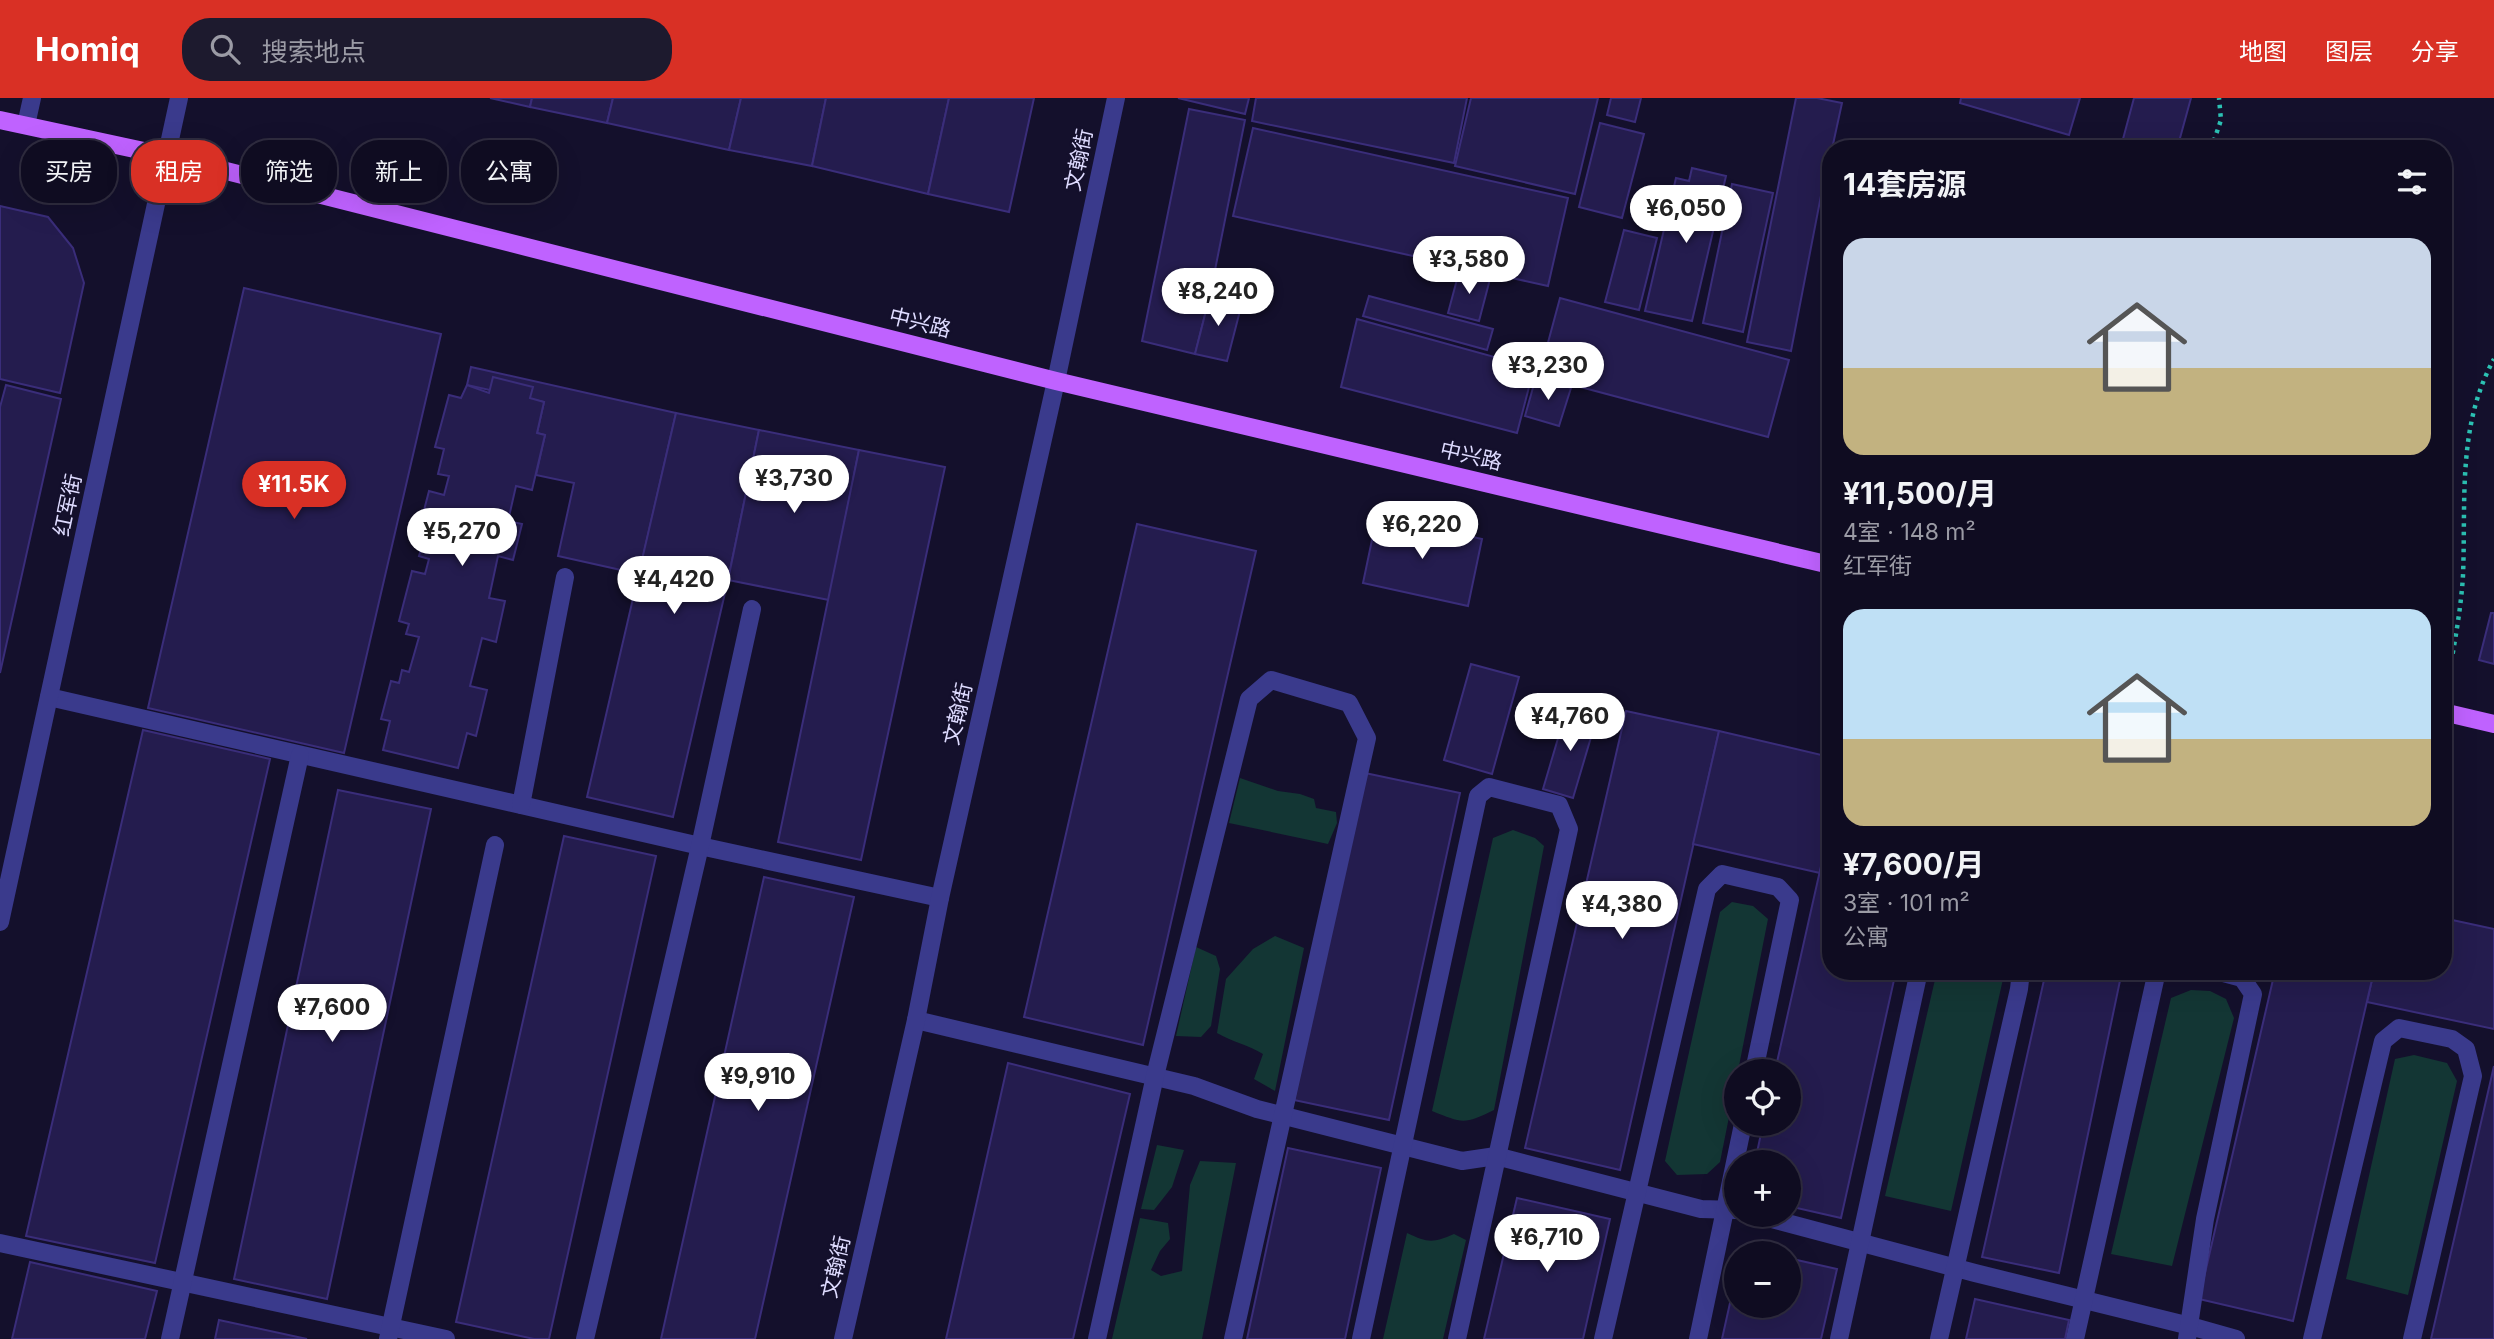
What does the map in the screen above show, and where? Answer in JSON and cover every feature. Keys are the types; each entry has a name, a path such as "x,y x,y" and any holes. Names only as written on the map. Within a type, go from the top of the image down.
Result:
{"main road":[{"name":"中兴路","path":"0,120 131,148"},
{"name":"中兴路","path":"227,171 1056,380 1822,563"},
{"path":"2452,714 2494,724"}],"street":[{"path":"26,125 32,98"},
{"name":"红军街","path":"170,140 179,98"},
{"name":"文翰街","path":"843,1339 916,1020 940,898 1116,98"},
{"name":"红军街","path":"0,922 157,203"},
{"path":"522,805 565,577"},
{"path":"585,1339 700,846 752,609"},
{"path":"1097,1339 1155,1076 1249,699 1271,680 1349,703 1367,738 1233,1339"},
{"path":"49,697 940,898"},
{"path":"170,1339 300,755"},
{"path":"1361,1339 1478,796 1489,787 1559,805 1569,830 1457,1339"},
{"path":"389,1333 495,845"},
{"path":"1604,1339 1707,889 1722,874 1778,887 1790,900 1757,1059"},
{"path":"1839,1339 1917,980"},
{"path":"1939,1339 2020,980"},
{"path":"2075,1339 2155,980"},
{"path":"2188,1332 2205,1219 2253,994 2243,980"},
{"path":"916,1020 1194,1086 1257,1109 1462,1161 1496,1156 1701,1209 1724,1209"},
{"path":"2312,1339 2383,1041 2399,1028 2452,1039 2466,1049 2473,1076 2412,1339"},
{"path":"1698,1339 1726,1227"},
{"path":"1801,1227 2082,1299 2188,1332 2236,1339"},
{"path":"0,1243 183,1283 389,1333 446,1339"}],"path":[{"path":"2214,140 2221,120 2219,98"},
{"path":"2452,652 2463,578 2465,447 2483,378 2494,359"}],"green space":[{"path":"1240,778 1278,791 1300,794 1314,799 1316,808 1336,812 1337,823 1328,844 1229,823"},
{"path":"1513,830 1535,838 1544,846 1494,1110 1469,1120 1457,1120 1432,1111 1493,838"},
{"path":"1732,902 1753,906 1768,919 1740,1059 1724,1059 1725,1136 1720,1162 1707,1174 1677,1175 1665,1161 1720,912"},
{"path":"1275,936 1304,948 1275,1091 1254,1079 1263,1054 1217,1033 1226,979 1253,949"},
{"path":"1196,947 1216,956 1220,969 1211,1026 1201,1037 1176,1036"},
{"path":"1935,980 2003,980 1951,1211 1885,1196"},
{"path":"2191,990 2210,991 2226,999 2234,1018 2172,1266 2111,1254 2171,998"},
{"path":"2414,1055 2447,1063 2457,1081 2408,1295 2346,1279 2395,1059"},
{"path":"1157,1145 1184,1150 1172,1187 1154,1210 1141,1209"},
{"path":"1200,1161 1236,1163 1202,1339 1112,1339 1140,1218 1168,1223 1170,1239 1160,1251 1151,1270 1161,1276 1182,1271 1190,1185"},
{"path":"1407,1233 1426,1240 1441,1239 1454,1234 1466,1240 1443,1339 1383,1339"}],"building":[{"path":"490,98 532,98 530,107"},
{"path":"532,98 613,98 607,123 530,107"},
{"path":"613,98 741,98 729,150 607,123"},
{"path":"741,98 826,98 812,166 729,150"},
{"path":"826,98 949,98 928,194 812,166"},
{"path":"949,98 1034,98 1009,212 928,194"},
{"path":"1178,98 1249,98 1245,114"},
{"path":"1256,98 1467,98 1454,163 1252,121"},
{"path":"1471,98 1598,98 1575,194 1455,166"},
{"path":"1611,98 1641,98 1635,122 1607,115"},
{"path":"1796,98 1817,98 1842,103 1834,140 1822,140 1822,190 1791,351 1747,342"},
{"path":"1961,98 2080,98 2069,135 1960,103"},
{"path":"2134,98 2191,98 2179,140 2123,139"},
{"path":"1189,109 1245,120 1210,295 1195,354 1142,341"},
{"path":"1600,123 1644,134 1622,218 1579,207"},
{"path":"1253,128 1568,198 1548,286 1233,216"},
{"path":"1692,168 1726,176 1692,321 1645,311 1676,178 1689,181"},
{"path":"1732,184 1773,193 1743,332 1703,323"},
{"path":"0,206 48,217 73,248 84,283 60,393 0,379"},
{"path":"1624,230 1657,238 1639,310 1605,302"},
{"path":"1459,272 1490,279 1479,321 1448,313"},
{"path":"244,288 441,334 344,753 148,708"},
{"path":"1210,295 1242,303 1227,361 1195,354"},
{"path":"1369,296 1493,329 1487,350 1363,316"},
{"path":"1560,298 1789,360 1768,437 1539,376"},
{"path":"1357,319 1534,368 1517,433 1341,387"},
{"path":"471,367 676,413 639,574 558,556 574,483 536,475 545,435 537,433 544,402 467,385"},
{"path":"493,377 533,387 530,398 544,402 537,433 545,435 532,490 516,486 508,521 522,524 513,560 498,556 489,598 505,601 496,642 482,638 470,686 487,690 476,736 467,733 458,768 383,750 390,721 381,719 391,681 399,683 402,670 409,672 419,637 406,634 409,624 399,621 412,571 425,574 429,559 419,556 422,546 415,545 429,491 444,495 449,476 438,474 444,449 435,447 449,395 461,398 467,385 489,393"},
{"path":"1536,377 1571,388 1559,426 1525,416"},
{"path":"6,385 61,399 0,673 0,407"},
{"path":"676,413 759,430 728,580 673,817 587,797"},
{"path":"759,430 859,450 829,600 728,580"},
{"path":"859,450 945,467 861,860 778,842"},
{"path":"1377,516 1482,539 1468,606 1363,583"},
{"path":"1137,524 1256,551 1143,1045 1024,1017"},
{"path":"2491,613 2494,613 2494,664 2479,660"},
{"path":"1471,664 1519,677 1492,774 1444,760"},
{"path":"1567,708 1597,717 1573,798 1543,789"},
{"path":"1626,711 1719,731 1620,1170 1525,1148"},
{"path":"143,730 270,759 155,1263 26,1236"},
{"path":"1719,731 1822,755 1820,873 1693,844"},
{"path":"1365,773 1460,793 1389,1120 1294,1100"},
{"path":"338,790 431,809 327,1299 234,1279"},
{"path":"564,836 656,856 549,1339 534,1339 456,1322"},
{"path":"1822,862 1822,980 1894,980 1841,1218 1801,1209 1801,1150 1758,1150 1760,1136 1801,1136 1801,1059 1778,1059"},
{"path":"764,877 854,897 755,1339 661,1339"},
{"path":"2452,920 2494,929 2494,1029 2367,1002 2372,980 2452,980"},
{"path":"2044,980 2120,980 2059,1273 1982,1257"},
{"path":"2273,980 2372,980 2293,1321 2199,1299"},
{"path":"1008,1063 1130,1094 1073,1339 946,1339"},
{"path":"2494,1066 2494,1339 2431,1339"},
{"path":"1288,1148 1381,1168 1345,1339 1247,1339"},
{"path":"1517,1198 1610,1219 1583,1339 1484,1339"},
{"path":"1801,1261 1837,1269 1821,1339 1722,1339 1727,1318 1801,1318"},
{"path":"30,1262 157,1291 145,1339 12,1339"},
{"path":"1975,1299 2069,1320 2065,1339 1966,1339"},
{"path":"219,1320 307,1339 215,1339"}]}
